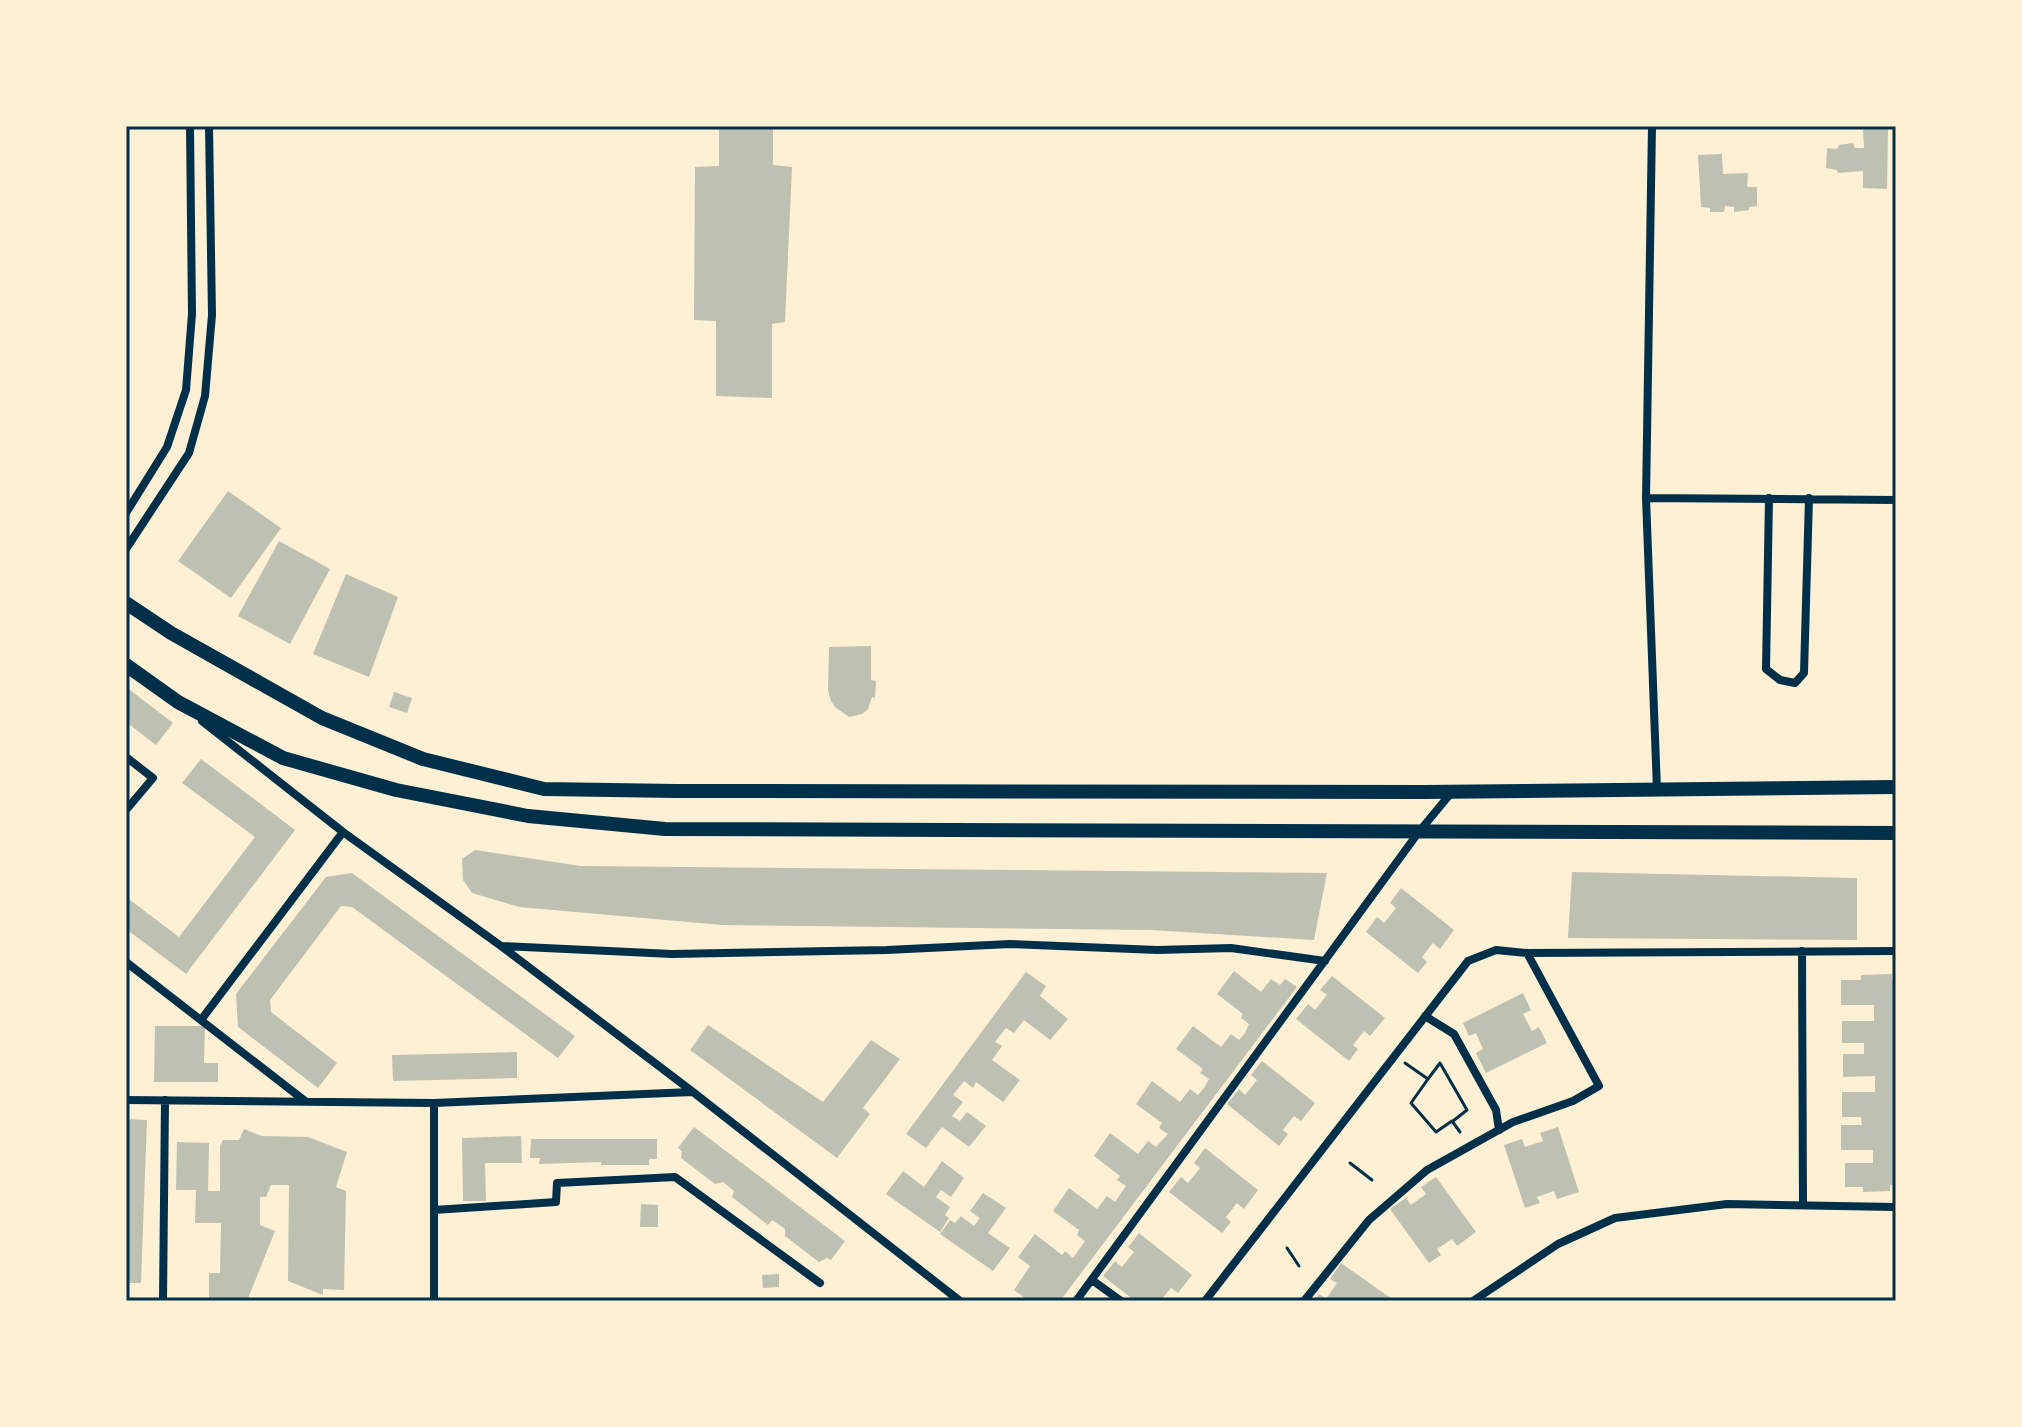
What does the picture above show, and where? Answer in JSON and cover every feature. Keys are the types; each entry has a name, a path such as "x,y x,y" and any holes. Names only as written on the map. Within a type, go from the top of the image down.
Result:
{"street":[{"path":"126,513 167,447 186,390 192,314 190,126"},
{"path":"126,549 189,453 205,396 212,315 209,126"},
{"path":"1652,126 1646,498 1657,790"},
{"path":"1646,498 1896,500"},
{"path":"1769,498 1766,669 1780,680 1795,683 1804,673 1809,498"},
{"path":"126,603 171,633 322,718 423,759 544,789 692,792 1453,791 1896,787"},
{"path":"126,665 343,832 501,946 693,1092 960,1301"},
{"path":"178,702 283,758 396,790 528,816 665,829 1896,833"},
{"path":"126,757 153,778 126,810"},
{"path":"1076,1301 1418,833 1453,791"},
{"path":"201,1020 343,832"},
{"path":"501,946 672,954 1010,944 1157,950 1231,948 1325,961"},
{"path":"1205,1301 1468,961 1496,950 1527,953 1896,951"},
{"path":"1802,951 1803,1205"},
{"path":"1304,1301 1369,1220 1427,1170 1513,1122 1573,1101 1599,1086 1527,953"},
{"path":"126,962 305,1101"},
{"path":"1425,1016 1454,1034 1496,1110 1499,1130"},
{"path":"126,1100 434,1103 693,1092"},
{"path":"163,1301 165,1100"},
{"path":"434,1103 434,1301"},
{"path":"434,1210 556,1202 557,1183 675,1177 820,1283"},
{"path":"1473,1301 1558,1244 1615,1218 1727,1204 1896,1207"},
{"path":"1092,1280 1121,1301"}],"path":[{"path":"1405,1063 1428,1079"},
{"path":"1440,1063 1467,1110 1436,1132 1411,1103 1428,1079 1440,1063"},
{"path":"1452,1121 1460,1132"},
{"path":"1350,1163 1372,1180"},
{"path":"1287,1248 1299,1266"}],"building":[{"path":"719,126 773,126 773,165 792,167 785,322 772,324 772,398 716,396 716,321 694,320 695,167 719,166"},
{"path":"1863,129 1888,129 1887,189 1863,188 1863,171 1838,173 1826,168 1827,148 1837,149 1839,145 1853,143 1855,148 1864,148"},
{"path":"1722,154 1723,174 1748,173 1747,187 1757,187 1757,206 1734,212 1734,207 1725,206 1724,212 1710,212 1710,208 1701,207 1698,155"},
{"path":"228,491 281,528 231,598 178,561"},
{"path":"279,541 330,569 290,644 238,616"},
{"path":"346,574 398,597 369,677 313,654"},
{"path":"871,646 871,680 876,681 875,698 872,697 868,709 862,714 849,717 831,701 828,690 829,647"},
{"path":"126,687 173,723 156,745 126,722"},
{"path":"394,692 412,698 407,713 389,707"},
{"path":"201,759 295,830 186,974 126,929 126,897 179,937 255,837 182,783"},
{"path":"475,850 581,866 1327,873 1314,940 1151,930 722,925 519,907 472,893 463,880 462,859"},
{"path":"1572,872 1857,878 1857,940 1568,938"},
{"path":"352,873 575,1036 558,1058 352,907 341,906 270,1000 271,1012 337,1063 318,1088 238,1027 236,994 326,877"},
{"path":"1401,888 1454,930 1440,949 1433,943 1422,957 1427,962 1418,973 1366,932 1377,917 1384,923 1396,908 1390,903"},
{"path":"1234,971 1261,992 1271,979 1280,985 1285,979 1297,987 1060,1301 1029,1301 1014,1290 1030,1266 1018,1257 1035,1234 1062,1255 1065,1251 1073,1258 1085,1241 1077,1235 1079,1230 1053,1211 1069,1188 1097,1209 1107,1196 1115,1202 1126,1186 1117,1180 1120,1176 1094,1156 1110,1133 1138,1154 1148,1141 1156,1147 1168,1134 1159,1128 1162,1123 1136,1104 1152,1081 1180,1102 1190,1089 1198,1095 1204,1088 1209,1079 1200,1073 1203,1069 1176,1049 1193,1026 1221,1047 1231,1034 1239,1040 1245,1033 1249,1024 1241,1018 1243,1014 1217,994"},
{"path":"1026,972 1046,986 1040,996 1068,1019 1050,1040 1024,1020 1014,1033 1006,1028 995,1042 1002,1046 992,1060 1020,1080 1003,1102 976,1082 973,1088 964,1081 953,1095 963,1102 952,1116 960,1121 967,1112 986,1126 969,1147 942,1127 926,1148 906,1134"},
{"path":"1892,974 1892,981 1896,981 1896,1185 1890,1185 1890,1191 1863,1192 1863,1187 1845,1187 1845,1163 1873,1163 1873,1150 1841,1150 1841,1125 1862,1125 1861,1117 1842,1117 1842,1092 1875,1092 1875,1076 1843,1077 1843,1054 1864,1054 1864,1043 1842,1043 1842,1021 1874,1021 1874,1005 1841,1005 1841,980 1861,980 1861,975"},
{"path":"1332,976 1385,1018 1370,1036 1364,1031 1353,1045 1358,1049 1349,1061 1296,1019 1308,1004 1315,1010 1327,995 1320,990"},
{"path":"1523,993 1531,1010 1523,1014 1532,1031 1539,1027 1547,1043 1486,1073 1476,1053 1483,1049 1476,1033 1469,1036 1463,1023"},
{"path":"708,1025 823,1102 871,1040 900,1059 863,1108 870,1114 837,1158 690,1050"},
{"path":"155,1026 205,1026 204,1063 218,1063 218,1082 154,1082"},
{"path":"517,1052 517,1078 393,1081 392,1055"},
{"path":"1262,1061 1315,1103 1301,1121 1294,1116 1283,1130 1288,1134 1279,1146 1227,1104 1239,1089 1245,1095 1257,1080 1251,1075"},
{"path":"126,1119 147,1120 141,1283 126,1283"},
{"path":"694,1127 845,1241 831,1260 827,1258 819,1262 785,1236 785,1229 772,1220 768,1225 732,1197 734,1191 723,1182 715,1184 681,1158 682,1151 678,1148"},
{"path":"1558,1127 1579,1192 1557,1199 1554,1191 1537,1197 1540,1203 1525,1208 1504,1145 1522,1139 1525,1147 1543,1141 1540,1133"},
{"path":"244,1129 262,1136 308,1137 347,1152 336,1187 346,1191 344,1290 323,1289 323,1295 288,1281 289,1185 271,1185 266,1197 260,1197 260,1225 275,1231 247,1301 209,1301 209,1273 220,1273 221,1223 195,1223 196,1190 176,1190 177,1142 209,1143 208,1191 220,1191 220,1146 223,1140 239,1140"},
{"path":"521,1136 522,1163 485,1163 486,1201 463,1201 462,1138"},
{"path":"531,1139 657,1139 657,1159 649,1159 649,1165 601,1165 601,1162 539,1164 540,1158 530,1158"},
{"path":"1205,1148 1258,1190 1244,1209 1237,1203 1226,1217 1231,1222 1222,1233 1169,1192 1181,1177 1188,1183 1200,1168 1194,1163"},
{"path":"942,1161 964,1178 951,1197 941,1190 936,1197 950,1207 945,1215 949,1218 940,1232 886,1194 903,1171 924,1187"},
{"path":"1436,1177 1476,1232 1457,1246 1452,1239 1437,1249 1441,1255 1429,1263 1390,1209 1406,1198 1411,1205 1426,1194 1421,1187"},
{"path":"983,1193 1006,1208 988,1233 1010,1248 993,1271 940,1234 950,1220 955,1223 961,1216 974,1226 980,1218 970,1211"},
{"path":"641,1204 658,1205 658,1227 640,1227"},
{"path":"1139,1233 1192,1275 1178,1293 1171,1288 1160,1301 1135,1301 1103,1276 1115,1261 1122,1267 1134,1252 1128,1247"},
{"path":"1341,1263 1395,1301 1314,1301 1319,1294 1326,1299 1337,1283 1330,1279"},
{"path":"779,1274 779,1287 763,1288 762,1275"}]}
